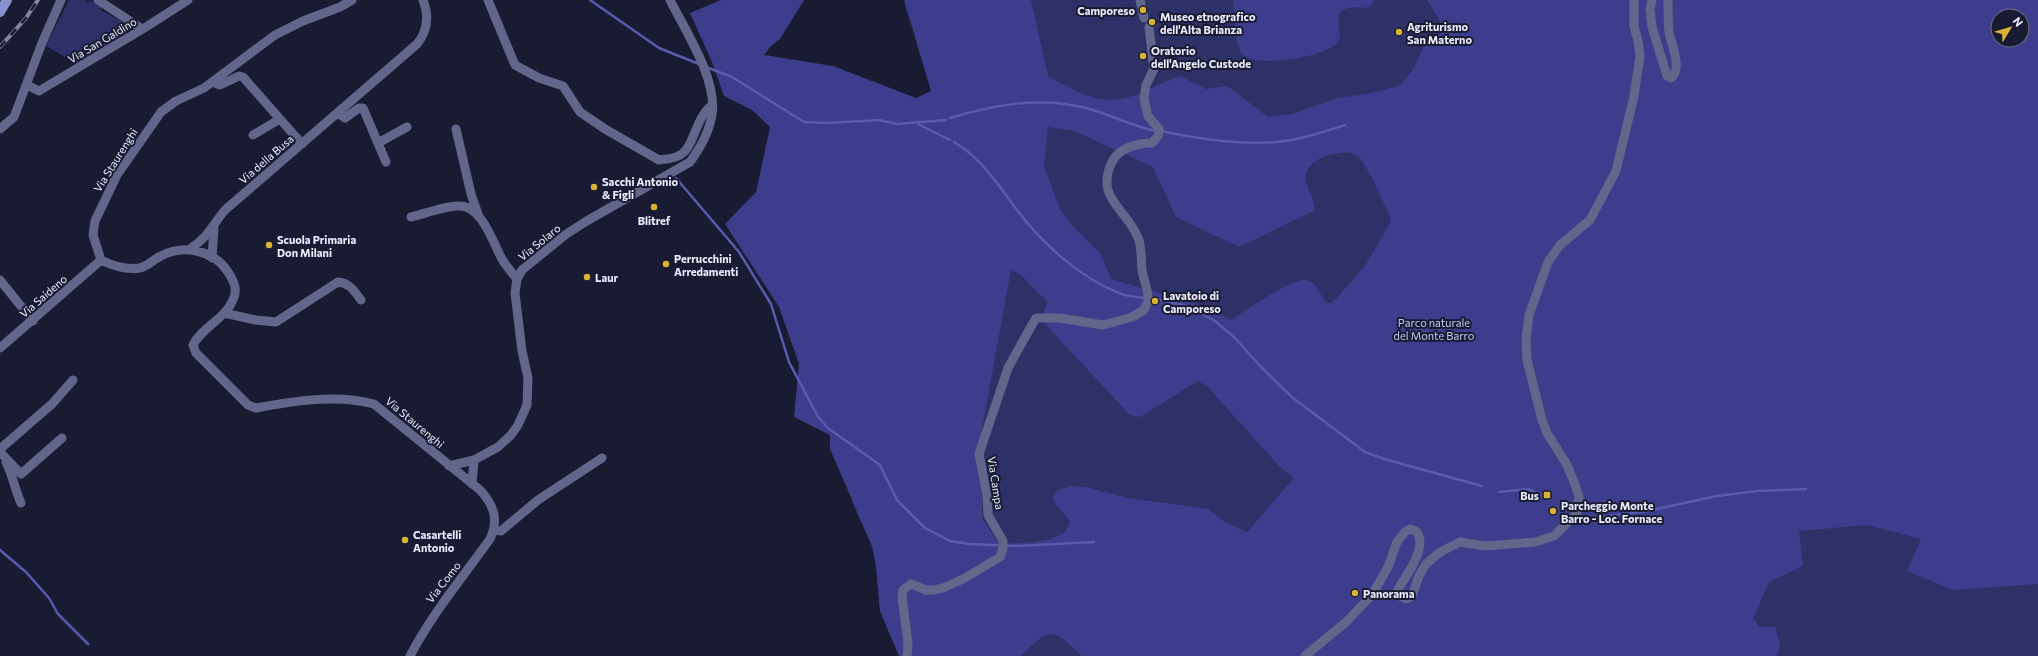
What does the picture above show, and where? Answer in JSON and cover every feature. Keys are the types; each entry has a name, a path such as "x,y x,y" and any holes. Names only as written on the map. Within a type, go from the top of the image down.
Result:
{"main road":[{"path":"0,12 8,0"}],"street":[{"path":"0,129 14,117 42,43 61,0"},
{"path":"98,0 142,30"},
{"name":"Via San Galdino","path":"27,85 39,91 142,30 188,0"},
{"name":"Via Staurenghi","path":"352,0 340,7 303,21 275,35 212,82 176,101 161,112 117,176 95,221 93,235 101,260 112,266 140,268 161,256 179,249 190,249 202,251 225,267 232,278 236,289 234,299 224,313 197,338 194,345 196,354 248,405 256,408 328,400 358,400 374,404 472,484"},
{"name":"Via della Busa","path":"214,228 225,210 401,59 422,38 427,20 423,0"},
{"path":"488,0 515,65 539,78 563,86 580,112 605,129 660,160 679,156 691,143 694,130 704,111 713,109 712,91 706,74 670,0"},
{"path":"1140,0 1144,18"},
{"path":"1306,656 1346,622 1372,595 1388,567 1397,542 1405,532 1410,529 1416,532 1420,541 1419,550 1413,565 1398,589 1400,596 1406,599 1412,596 1418,576 1426,564 1440,552 1460,542 1485,546 1535,542 1554,536 1577,513 1579,496 1574,482 1567,465 1547,433 1542,420 1527,360 1526,339 1528,321 1548,262 1560,246 1590,220 1616,171 1634,96 1640,56 1634,26 1634,0"},
{"path":"1652,0 1650,9 1652,27 1667,76 1671,78 1675,74 1676,61 1669,33 1668,0"},
{"name":"Via Campa","path":"907,656 908,643 902,597 903,590 911,584 926,590 934,590 953,584 1000,557 1004,548 1003,541 988,515 987,496 979,454 1008,368 1033,322 1036,318 1060,318 1103,325 1132,317 1144,310 1148,301 1139,239 1110,197 1106,183 1107,174 1114,157 1126,148 1142,143 1152,143 1159,132 1148,116 1144,99 1146,85 1154,69 1149,27"},
{"path":"212,82 220,85 239,76 243,77 302,144"},
{"path":"338,113 345,118 359,108 363,108 386,162"},
{"name":"Via Solaro","path":"517,279 522,270 565,235 690,162 702,147 708,131 713,109"},
{"path":"253,135 280,119"},
{"path":"378,143 407,127"},
{"path":"449,466 474,460 498,447 512,435 527,405 528,378 522,351 515,293 517,279 503,260 478,215 471,194 456,129"},
{"path":"411,217 459,206 470,208 478,215"},
{"path":"190,249 214,228"},
{"path":"212,258 214,228"},
{"name":"Via Saideno","path":"0,348 101,260"},
{"path":"0,280 32,321"},
{"path":"224,313 256,320 276,322 338,282 344,282 350,286 361,300"},
{"path":"1,452 52,404 73,380"},
{"path":"1,452 21,474 62,438"},
{"path":"1,452 15,481 16,491 21,503"},
{"path":"474,460 472,484 489,500 494,515 494,530 501,531 538,500 602,458"},
{"name":"Via Como","path":"410,656 425,627 464,575 494,530"}],"green space":[{"path":"69,0 85,0 89,2 90,0 102,8 101,10 123,22 122,24 128,28 122,37 77,64 46,46"},
{"name":"Parco naturale del Monte Barro","path":"721,0 804,0 780,39 770,47 764,55 833,66 916,98 931,91 904,0 1031,0 1048,76 1082,94 1103,99 1115,100 1127,98 1180,76 1206,89 1225,86 1230,88 1268,117 1292,114 1337,98 1367,94 1399,86 1413,70 1423,47 1442,31 1442,24 1427,0 2038,0 2038,584 1953,590 1907,571 1921,539 1867,525 1799,531 1803,566 1769,582 1753,619 1760,627 1775,627 1780,645 1777,656 1082,656 1061,637 1053,634 1043,636 1020,656 899,656 880,611 876,566 872,546 830,449 830,435 794,417 799,364 779,307 725,224 756,192 770,127 752,110 724,96 712,62 690,13","holes":["1048,127 1074,131 1153,167 1176,217 1239,247 1314,211 1313,201 1307,186 1307,171 1308,168 1316,161 1329,155 1350,153 1356,155 1360,159 1370,174 1390,216 1390,223 1365,266 1332,303 1326,303 1317,288 1310,281 1303,280 1270,294 1231,320 1203,306 1111,279 1100,253 1068,221 1060,209 1044,166","1011,269 1021,275 1047,302 1042,318 1045,324 1130,415 1140,417 1198,381 1207,386 1278,465 1294,478 1247,532 1223,521 1208,509 1128,498 1085,487 1070,486 1056,491 1053,498 1070,523 1064,532 1056,537 1041,541 999,544 982,518 982,429"]},
{"name":"Parco naturale del Monte Barro","path":"904,0 2038,0 2038,656 899,656 880,611 876,566 872,546 852,502 956,131 907,12"},
{"path":"1233,0 1375,0 1368,8 1353,7 1344,10 1340,14 1338,20 1339,40 1335,45 1328,49 1317,54 1288,60 1260,61 1242,54 1239,49 1236,36"}],"waterway":[{"path":"590,0 659,48 699,64"},
{"path":"706,67 732,77 804,122 829,123 879,120 897,124 946,120"},
{"path":"950,118 983,109 1001,106 1035,102 1069,104 1104,113 1156,131"},
{"path":"918,124 950,140"},
{"path":"1161,131 1218,141 1262,143 1294,139 1345,125"},
{"path":"954,142 982,165 1030,226 1065,260 1091,279 1105,287 1132,297 1146,298"},
{"path":"676,178 739,252 771,304 789,362 818,417 828,428 880,465 897,500 925,528 950,541 970,544 1014,546 1094,542"},
{"path":"1151,298 1187,306 1215,321 1233,336 1262,368 1293,398 1365,452 1384,459 1482,486"},
{"path":"1499,492 1529,489 1542,496"},
{"path":"1587,519 1647,511 1717,496 1757,491 1806,489"},
{"path":"0,550 26,572 49,598 58,614 88,644"}],"railway":[{"path":"0,47 26,18 38,0"}],"place":[{"name":"Camporeso","path":"1143,10"},
{"name":"Museo etnografico dell'Alta Brianza","path":"1152,22"},
{"name":"Agriturismo San Materno","path":"1399,32"},
{"name":"Oratorio dell'Angelo Custode","path":"1143,56"},
{"name":"Sacchi Antonio & Figli","path":"594,187"},
{"name":"Blitref","path":"654,207"},
{"name":"Scuola Primaria Don Milani","path":"269,245"},
{"name":"Perrucchini Arredamenti","path":"666,264"},
{"name":"Laur","path":"587,277"},
{"name":"Lavatoio di Camporeso","path":"1155,301"},
{"name":"Bus","path":"1547,495"},
{"name":"Parcheggio Monte Barro - Loc. Fornace","path":"1553,511"},
{"name":"Casartelli Antonio","path":"405,540"},
{"name":"Panorama","path":"1355,593"}]}
